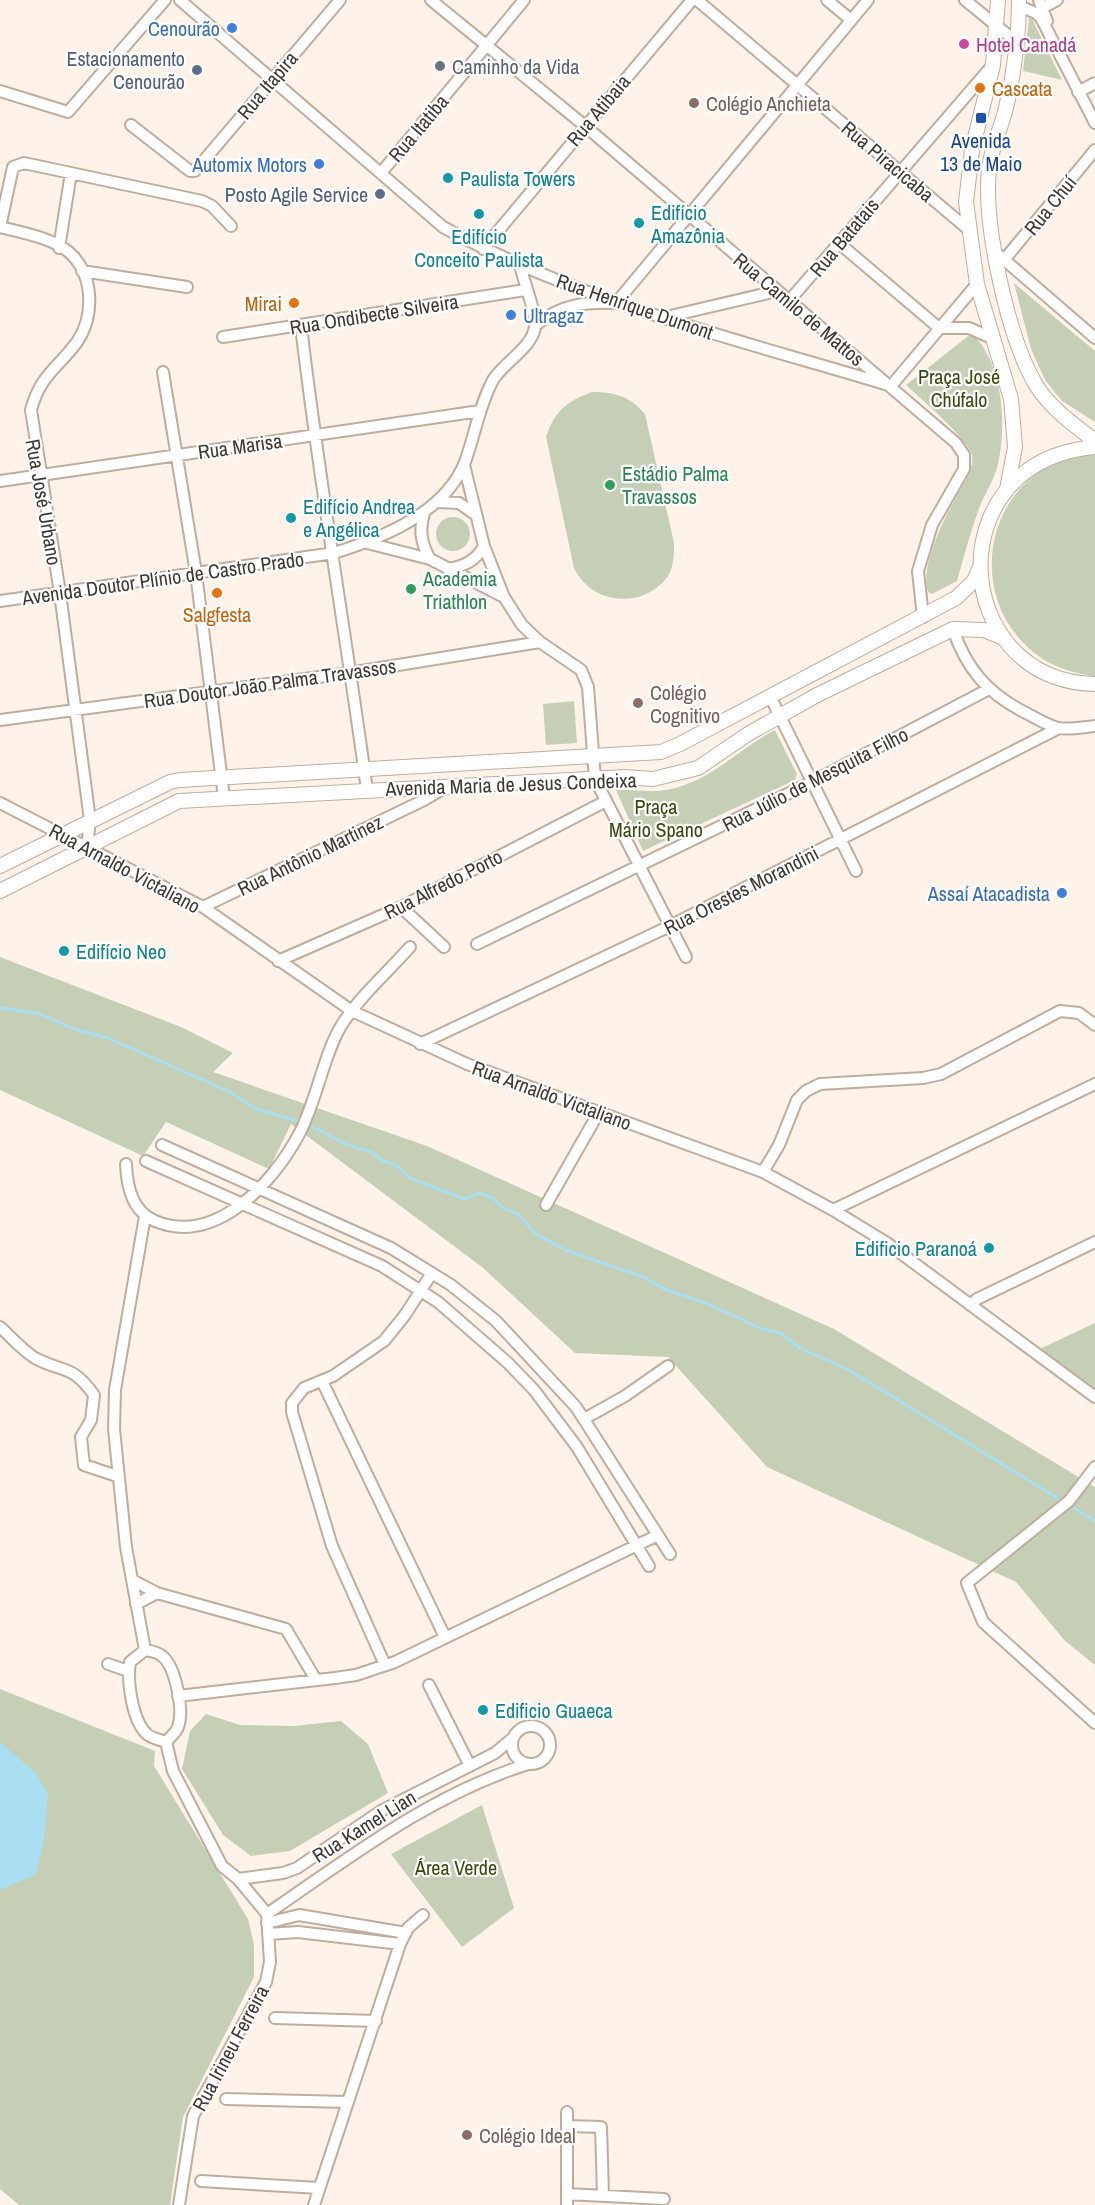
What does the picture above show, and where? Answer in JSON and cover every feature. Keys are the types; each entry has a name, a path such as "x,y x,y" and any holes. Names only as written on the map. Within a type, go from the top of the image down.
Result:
{"main road":[{"path":"998,0 993,65 967,176 966,202 977,284 1011,399 1014,425 1013,465 1006,489 991,514 982,541 979,569 983,594 991,617 1004,638 1021,656 1043,671 1066,680 1095,684"},
{"path":"1016,2 1016,51 1005,108 989,168 988,211 1000,256 1019,351 1037,387 1061,414 1095,441"},
{"path":"1006,489 1026,471 1049,457 1075,448 1095,447"},
{"name":"Avenida Maria de Jesus Condeixa","path":"0,866 170,782 661,752 923,618 967,590 979,569"},
{"name":"Avenida Maria de Jesus Condeixa","path":"0,891 179,801 448,785 595,778 653,778 698,768 780,715 953,629 984,630 1004,638"}],"street":[{"path":"0,91 68,112 165,0"},
{"name":"Rua Henrique Dumont","path":"180,0 443,227 483,249 616,303 891,386"},
{"name":"Rua Itapira","path":"131,124 190,171 195,171 340,0"},
{"name":"Rua Camilo de Mattos","path":"431,0 585,126 956,443 964,455 964,469 936,517 923,549 918,571 923,618"},
{"name":"Rua Itatiba","path":"381,173 524,0"},
{"name":"Rua Atibaia","path":"483,249 692,0"},
{"name":"Rua Piracicaba","path":"697,0 969,230"},
{"path":"826,0 850,20"},
{"path":"616,303 868,0"},
{"path":"965,0 1009,36 1016,51"},
{"path":"1048,31 1040,4 1057,0"},
{"path":"1016,2 1036,13 1048,31 1095,123"},
{"name":"Rua Batatais","path":"789,301 993,65"},
{"path":"1078,93 1095,84"},
{"name":"Rua Chuí","path":"1000,256 1095,150"},
{"path":"0,227 13,167 17,163 202,201 212,206 231,226"},
{"path":"59,248 71,173"},
{"name":"Rua José Urbano","path":"0,227 40,237 72,255 82,271 90,292 87,324 76,343 36,391 31,410 60,593 90,820 87,848"},
{"path":"840,244 939,328 969,328 994,339"},
{"path":"1000,256 1095,338"},
{"path":"520,265 536,325"},
{"path":"82,271 187,287"},
{"path":"891,386 977,284"},
{"name":"Rua Ondibecte Silveira","path":"223,337 525,290"},
{"path":"664,318 777,291"},
{"name":"Avenida Doutor Plínio de Castro Prado","path":"0,601 334,552 367,543 424,513 438,501 464,465 480,411 494,379 531,337 536,325 551,312 581,302 616,303"},
{"path":"301,326 314,435 334,552 367,790"},
{"path":"164,372 196,573 224,798"},
{"name":"Rua Marisa","path":"0,481 40,477 480,411"},
{"path":"464,465 484,546 504,597 522,625 540,642 581,670 588,687 595,778 686,957"},
{"path":"438,501 459,503 476,515"},
{"path":"424,513 421,537 430,559"},
{"path":"367,543 430,559 504,597"},
{"path":"448,569 462,567 474,560 484,546"},
{"path":"953,629 961,652 973,673 988,689 1010,705 1059,728 1095,726"},
{"name":"Rua Doutor João Palma Travassos","path":"0,720 349,673 540,642"},
{"name":"Rua Júlio de Mesquita Filho","path":"477,944 812,782 988,689"},
{"path":"770,696 856,871"},
{"name":"Rua Orestes Morandini","path":"420,1044 670,926 1059,728"},
{"name":"Rua Antônio Martinez","path":"202,908 424,800 448,785"},
{"name":"Rua Alfredo Porto","path":"278,961 401,907 606,801"},
{"name":"Rua Arnaldo Victaliano","path":"0,803 202,908 352,1011 420,1044 467,1064 763,1172 833,1210 887,1243 1095,1397"},
{"path":"401,907 444,947"},
{"path":"126,1164 127,1181 133,1200 145,1216 166,1226 187,1227 216,1220 259,1189 276,1170 299,1135 340,1027 410,947"},
{"path":"763,1172 779,1145 797,1100 820,1084 923,1078 942,1074 1060,1011 1079,1013 1095,1025"},
{"path":"833,1210 1095,1084"},
{"path":"546,1205 599,1112"},
{"path":"162,1145 391,1248 432,1273 496,1321 553,1380 584,1419 670,1554"},
{"path":"146,1161 382,1266 420,1290 479,1336 534,1390 577,1447 649,1566"},
{"path":"145,1216 115,1390 117,1476 145,1650"},
{"path":"970,1305 977,1299 1095,1242"},
{"path":"386,1665 332,1546 292,1412 292,1403 296,1395 363,1358 384,1341 405,1315 432,1273"},
{"path":"0,1327 35,1358 66,1368 86,1383 94,1395 91,1420 81,1437 84,1465 117,1476"},
{"path":"584,1419 625,1396 668,1366"},
{"path":"322,1381 446,1638"},
{"path":"1095,1467 1066,1504 967,1583 983,1622 1095,1723"},
{"path":"178,1696 356,1675 386,1665 658,1534"},
{"path":"132,1580 157,1593 286,1629 316,1680"},
{"path":"136,1604 157,1593"},
{"path":"145,1650 130,1662 129,1689 140,1724 149,1736 166,1742"},
{"path":"145,1650 161,1654 171,1667 182,1712 177,1729 166,1742"},
{"path":"108,1665 128,1671"},
{"path":"429,1685 470,1766"},
{"path":"529,1725 542,1728 550,1745 546,1757 541,1761 528,1764 514,1754 514,1737 517,1731 529,1725"},
{"name":"Rua Kamel Lian","path":"238,1879 283,1873 323,1852 381,1811 495,1753 514,1737"},
{"path":"166,1742 173,1771 222,1866 238,1879 267,1924 298,1932 400,1944"},
{"name":"Rua Kamel Lian","path":"267,1924 335,1868 392,1828 491,1775 528,1764"},
{"path":"381,1811 392,1828"},
{"path":"323,1852 335,1868"},
{"path":"267,1924 292,1915 406,1933"},
{"path":"314,2205 400,1944 406,1933 423,1915"},
{"path":"320,1935 330,1920"},
{"name":"Rua Irineu Ferreira","path":"179,2205 193,2116 266,1982 270,1962 267,1924"},
{"path":"275,2018 376,2020"},
{"path":"226,2099 348,2102"},
{"path":"567,2112 567,2199 603,2195 664,2199"},
{"path":"567,2126 602,2127 603,2195"},
{"path":"201,2181 319,2188"}],"green space":[{"path":"1029,18 1032,19 1062,80 1023,71"},
{"path":"1014,283 1095,351 1095,422 1062,401 1045,380 1031,349"},
{"name":"Praça José Chúfalo","path":"972,333 982,346 996,377 1002,413 1001,448 997,469 980,506 957,581 932,594 928,592 926,582 933,545 969,473 972,455 953,429 906,385"},
{"path":"592,392 622,396 634,403 645,414 674,543 673,564 668,576 658,587 632,598 618,599 592,590 574,568 546,437 557,414 563,408 575,399"},
{"path":"1095,455 1095,676 1091,676 1064,669 1046,661 1014,632 998,601 992,568 996,535 1008,505 1029,480 1058,462"},
{"path":"453,517 465,522 470,534 465,546 453,551 441,546 436,534 441,522"},
{"path":"574,701 577,743 546,745 543,704"},
{"name":"Praça Mário Spano","path":"775,730 797,774 795,780 643,851 616,790 660,791 682,786 710,773"},
{"path":"0,957 181,1027 233,1053 213,1072 427,1146 834,1329 1095,1487 1095,1665 1065,1641 1016,1582 767,1467 668,1357 575,1353 482,1267 291,1124 269,1169 166,1122 143,1156 0,1090"},
{"path":"1095,1323 1095,1397 1033,1352"},
{"path":"0,1689 155,1751 154,1766 248,1919 254,1945 254,1977 183,2117 170,2205 19,2205 0,2189"},
{"path":"206,1714 240,1725 293,1726 341,1721 368,1744 388,1793 290,1851 251,1856 223,1835 182,1769 190,1731"},
{"name":"Área Verde","path":"482,1805 514,1908 462,1947 391,1854"}],"water":[{"path":"0,1742 35,1772 48,1793 44,1840 36,1874 0,1890"}],"waterway":[{"path":"0,1008 38,1013 74,1029 108,1038 230,1092 256,1109 301,1122"},
{"path":"307,1124 348,1145 373,1153 383,1161 396,1165 410,1178 465,1199 479,1193 493,1198 503,1208 518,1214 537,1235 568,1251 644,1277 664,1289 706,1303 762,1329 780,1333 802,1349 849,1370 1095,1521"}],"place":[{"name":"Cenourão","path":"232,28"},
{"name":"Hotel Canadá","path":"964,44"},
{"name":"Caminho da Vida","path":"440,66"},
{"name":"Estacionamento Cenourão","path":"197,70"},
{"name":"Cascata","path":"980,88"},
{"name":"Colégio Anchieta","path":"694,103"},
{"name":"Avenida 13 de Maio","path":"981,118"},
{"name":"Automix Motors","path":"319,164"},
{"name":"Paulista Towers","path":"448,178"},
{"name":"Posto Agile Service","path":"380,194"},
{"name":"Edifício Conceito Paulista","path":"479,214"},
{"name":"Edifício Amazônia","path":"639,223"},
{"name":"Mirai","path":"294,303"},
{"name":"Ultragaz","path":"511,315"},
{"name":"Estádio Palma Travassos","path":"610,485"},
{"name":"Edifício Andrea e Angélica","path":"291,518"},
{"name":"Academia Triathlon","path":"411,589"},
{"name":"Salgfesta","path":"217,593"},
{"name":"Colégio Cognitivo","path":"638,703"},
{"name":"Assaí Atacadista","path":"1062,893"},
{"name":"Edifício Neo","path":"64,951"},
{"name":"Edificio Paranoá","path":"989,1248"},
{"name":"Edificio Guaeca","path":"483,1710"},
{"name":"Colégio Ideal","path":"467,2135"}]}
